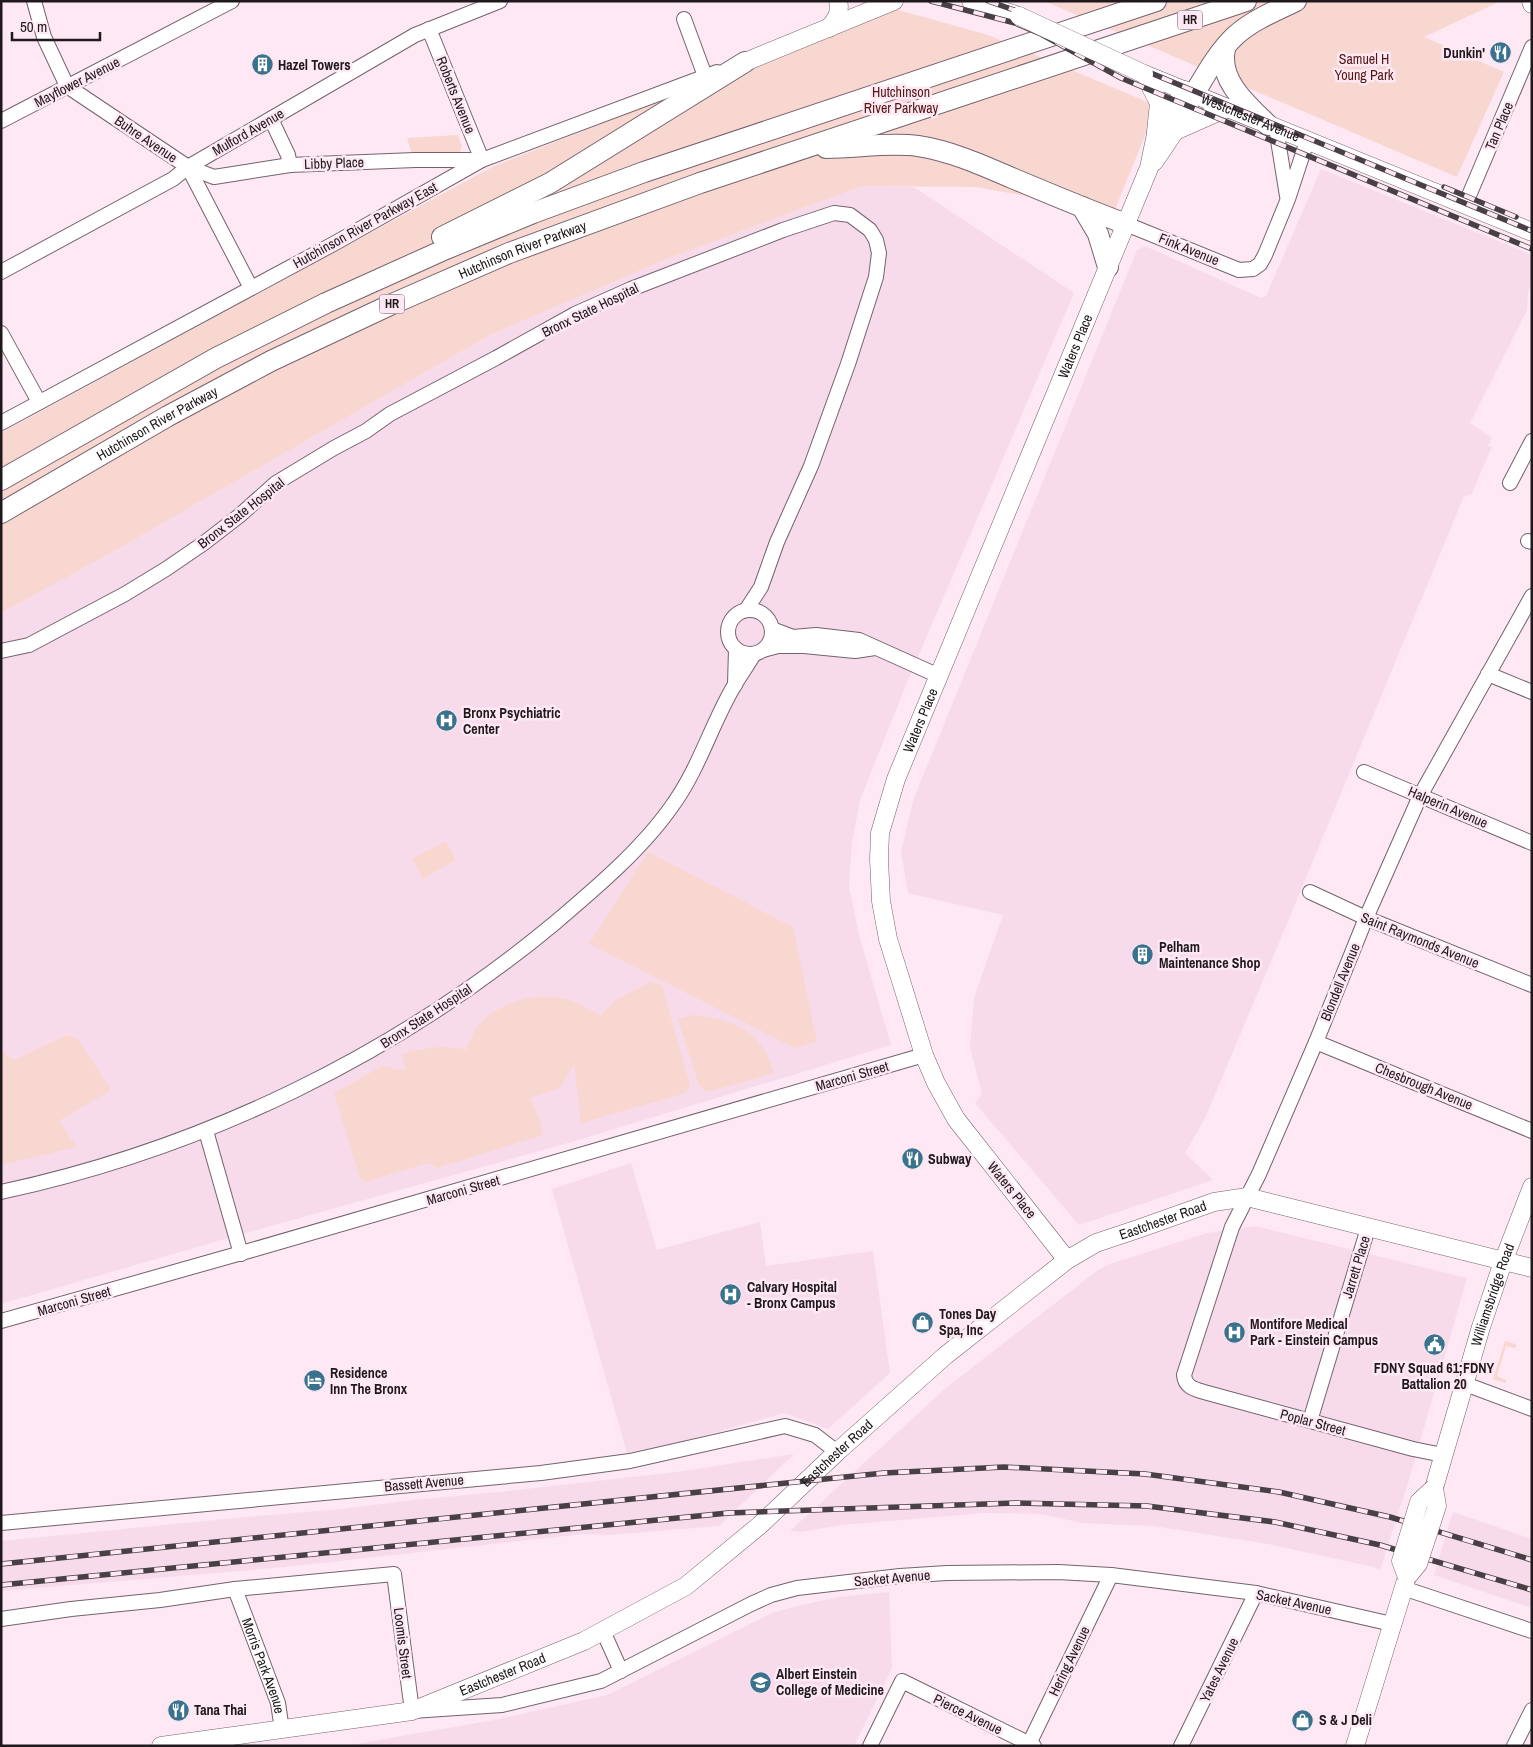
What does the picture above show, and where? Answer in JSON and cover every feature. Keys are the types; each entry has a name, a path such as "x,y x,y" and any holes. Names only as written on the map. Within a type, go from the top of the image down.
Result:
{"highway":[{"name":"Hutchinson River Parkway","path":"1,480 216,358 326,303 455,245 533,213 644,172 1156,1"},
{"name":"Hutchinson River Parkway","path":"1,513 168,416 278,358 390,304 474,268 553,236 649,201 1246,1"},
{"path":"1190,92 1216,58 1239,33 1296,1"},
{"path":"1225,48 1224,63 1229,78 1240,96 1272,127"},
{"path":"326,303 415,250 550,183 745,62"},
{"path":"806,148 846,148 894,144 920,146 968,159 1126,224"},
{"path":"1082,207 1098,234 1108,267"}],"main road":[{"path":"829,28 838,14 838,1"},
{"path":"745,62 894,1"},
{"name":"Westchester Avenue","path":"973,2 1019,16 1144,74 1532,232"},
{"path":"1144,74 1159,103 1156,134"},
{"name":"Waters Place","path":"1067,1260 956,1119 936,1083 911,1016 884,919 879,880 879,841 890,797 1108,267 1150,168 1175,131 1190,92"},
{"name":"Waters Place","path":"1150,168 1156,134 1190,92"},
{"path":"1175,131 1214,112 1227,108"},
{"name":"Williamsbridge Road","path":"1355,1746 1405,1582 1401,1561 1419,1502 1434,1488 1481,1327 1503,1262 1532,1187"},
{"name":"Eastchester Road","path":"161,1746 282,1738 412,1711 584,1641 686,1586 760,1525 837,1452 946,1354 1067,1260 1096,1243 1214,1202 1247,1197 1532,1268"}],"street":[{"path":"34,1 44,38 67,86"},
{"name":"Mayflower Avenue","path":"1,121 232,1"},
{"name":"Mulford Avenue","path":"1,272 172,179 188,167 415,35 500,1"},
{"path":"684,19 705,76"},
{"name":"Roberts Avenue","path":"429,29 482,160"},
{"name":"Tan Place","path":"1465,205 1532,47"},
{"name":"Hutchinson River Parkway East","path":"1,423 252,288 482,160 745,62"},
{"name":"Buhre Avenue","path":"67,86 188,167 252,288"},
{"path":"271,119 288,155 290,165"},
{"path":"1272,127 1288,199"},
{"path":"1288,199 1307,141"},
{"name":"Libby Place","path":"188,167 214,177 290,165 415,160 482,160"},
{"name":"Fink Avenue","path":"1126,224 1239,270 1253,269 1260,264 1265,255 1288,199"},
{"name":"Bronx State Hospital","path":"1,651 29,645 125,594 204,543 239,516 276,483 334,448 366,432 390,414 575,314 631,289 783,230 834,213 850,215 870,230 876,240 879,254 876,277 848,364 811,466 777,542 761,586 746,610"},
{"path":"1,334 39,402"},
{"path":"1510,483 1532,440"},
{"name":"Bronx State Hospital","path":"761,586 765,616"},
{"name":"Blondell Avenue","path":"1186,1382 1184,1375 1186,1368 1232,1227 1259,1174 1316,1042 1366,918 1420,796 1532,596"},
{"path":"759,652 770,641 772,629 765,616 758,611 746,610 735,615 728,626 728,639 736,649 745,654 759,652 778,646 804,646 855,651 875,648"},
{"path":"772,629 793,636 816,635 859,640 939,676"},
{"name":"Bronx State Hospital","path":"734,685 736,649"},
{"name":"Bronx State Hospital","path":"1,1192 82,1172 145,1152 206,1131 274,1101 325,1076 384,1043 430,1015 487,976 536,939 582,900 638,846 671,808 692,776 734,685 759,652"},
{"path":"1488,674 1532,692"},
{"name":"Halperin Avenue","path":"1364,772 1532,843"},
{"name":"Saint Raymonds Avenue","path":"1310,892 1366,918 1532,985"},
{"name":"Chesbrough Avenue","path":"1316,1042 1532,1131"},
{"name":"Marconi Street","path":"1,1321 241,1254 924,1055"},
{"path":"206,1131 241,1254"},
{"name":"Jarrett Place","path":"1310,1421 1368,1228"},
{"name":"Poplar Street","path":"1186,1382 1193,1388 1204,1392 1443,1455"},
{"path":"1465,1384 1532,1409"},
{"name":"Bassett Avenue","path":"1,1523 541,1473 630,1461 785,1426 815,1435 837,1452"},
{"name":"Sacket Avenue","path":"412,1711 502,1704 598,1682 688,1635 771,1595 797,1588 900,1576 1014,1572 1058,1572 1111,1576 1256,1593 1392,1624"},
{"name":"Loomis Street","path":"235,1589 394,1574 412,1711"},
{"name":"Hering Avenue","path":"1030,1745 1111,1576"},
{"path":"1405,1582 1532,1631"},
{"path":"1,1619 235,1589"},
{"name":"Morris Park Avenue","path":"235,1589 278,1703 282,1738"},
{"name":"Yates Avenue","path":"1181,1746 1256,1593"},
{"path":"602,1631 621,1671"},
{"name":"Pierce Avenue","path":"870,1746 902,1681 1030,1745"},
{"path":"1514,1746 1532,1710"}],"shaded area":[{"path":"1321,169 1532,255 1532,282 1528,291 1527,310 1470,423 1492,438 1488,446 1492,447 1471,495 1464,496 1205,1118 1185,1153 1213,1180 1079,1225 975,1103 982,1094 970,1047 974,998 1003,915 908,893 901,851 914,798 1137,250 1145,246 1261,298 1266,296"},
{"name":"Bronx Psychiatric Center","path":"862,186 914,187 1074,293 908,680 860,800 852,842 849,886 859,935 891,1045 575,1141 1,1304 1,613 102,558 490,335 667,259"},
{"name":"Calvary Hospital - Bronx Campus","path":"631,1163 657,1250 760,1222 766,1266 873,1251 890,1373 828,1429 784,1413 681,1442 627,1453 552,1189"},
{"name":"Montifore Medical Park - Einstein Campus","path":"1255,1226 1467,1278 1409,1480 1380,1570 1374,1567 1268,1544 1153,1526 1082,1523 1041,1514 986,1513 841,1525 801,1532 790,1531 947,1387 1098,1270 1107,1265 1207,1233"},
{"path":"794,1454 719,1526 610,1535 583,1534 285,1567 1,1591 1,1541 342,1509 499,1492 677,1472"},
{"path":"1453,1512 1532,1539 1532,1608 1434,1575"},
{"name":"Albert Einstein College of Medicine","path":"889,1592 892,1668 854,1746 345,1746 499,1719 607,1695 772,1613 839,1597"}],"green space":[{"name":"Samuel H Young Park","path":"1044,1 1501,1 1424,37 1504,72 1457,177"},
{"name":"Hutchinson River Parkway","path":"895,9 988,35 1157,106 1114,212 976,187 862,186 667,259 490,335 102,558 1,613 1,433 494,166"},
{"path":"458,135 462,146 460,152 455,153 412,154 407,138"},
{"path":"446,841 456,860 423,879 412,859"},
{"path":"648,852 793,927 817,1042 795,1048 589,944"},
{"path":"650,982 662,985 690,1085 686,1093 581,1123 574,1065 560,1088 530,1098 540,1120 543,1135 437,1168 428,1163 366,1182 360,1179 334,1093 382,1066 405,1071 402,1054 418,1050 450,1047 466,1050 475,1030 483,1020 502,1007 524,999 559,997 578,1003 601,1016 614,1001"},
{"path":"692,1015 721,1020 744,1029 762,1046 769,1058 774,1073 708,1092 699,1086 678,1019"},
{"path":"67,1035 78,1039 111,1090 59,1121 77,1147 1,1165 1,1050 14,1060"},
{"path":"1505,1341 1517,1346 1514,1348 1506,1346 1497,1376 1506,1380 1506,1383 1493,1379"}],"railway":[{"path":"931,1 1015,23 1041,34 1121,78 1532,249"},
{"path":"988,1 1054,25"},
{"path":"1040,27 1532,231"},
{"path":"1444,187 1516,217"},
{"path":"1,1564 884,1473 1004,1467 1145,1474 1279,1492 1390,1517 1532,1560"},
{"path":"1,1585 728,1513 1015,1503 1147,1506 1275,1522 1380,1545 1532,1590"}],"place":[{"name":"Dunkin'","path":"1501,53"},
{"name":"Hazel Towers","path":"262,65"},
{"name":"Bronx Psychiatric Center","path":"447,721"},
{"name":"Pelham Maintenance Shop","path":"1143,955"},
{"name":"Subway","path":"912,1159"},
{"name":"Calvary Hospital - Bronx Campus","path":"731,1295"},
{"name":"Tones Day Spa, Inc","path":"923,1322"},
{"name":"Montifore Medical Park - Einstein Campus","path":"1234,1332"},
{"name":"FDNY Squad 61;FDNY Battalion 20","path":"1434,1345"},
{"name":"Residence Inn The Bronx","path":"314,1381"},
{"name":"Albert Einstein College of Medicine","path":"760,1682"},
{"name":"Tana Thai","path":"178,1710"},
{"name":"S & J Deli","path":"1303,1720"}]}
